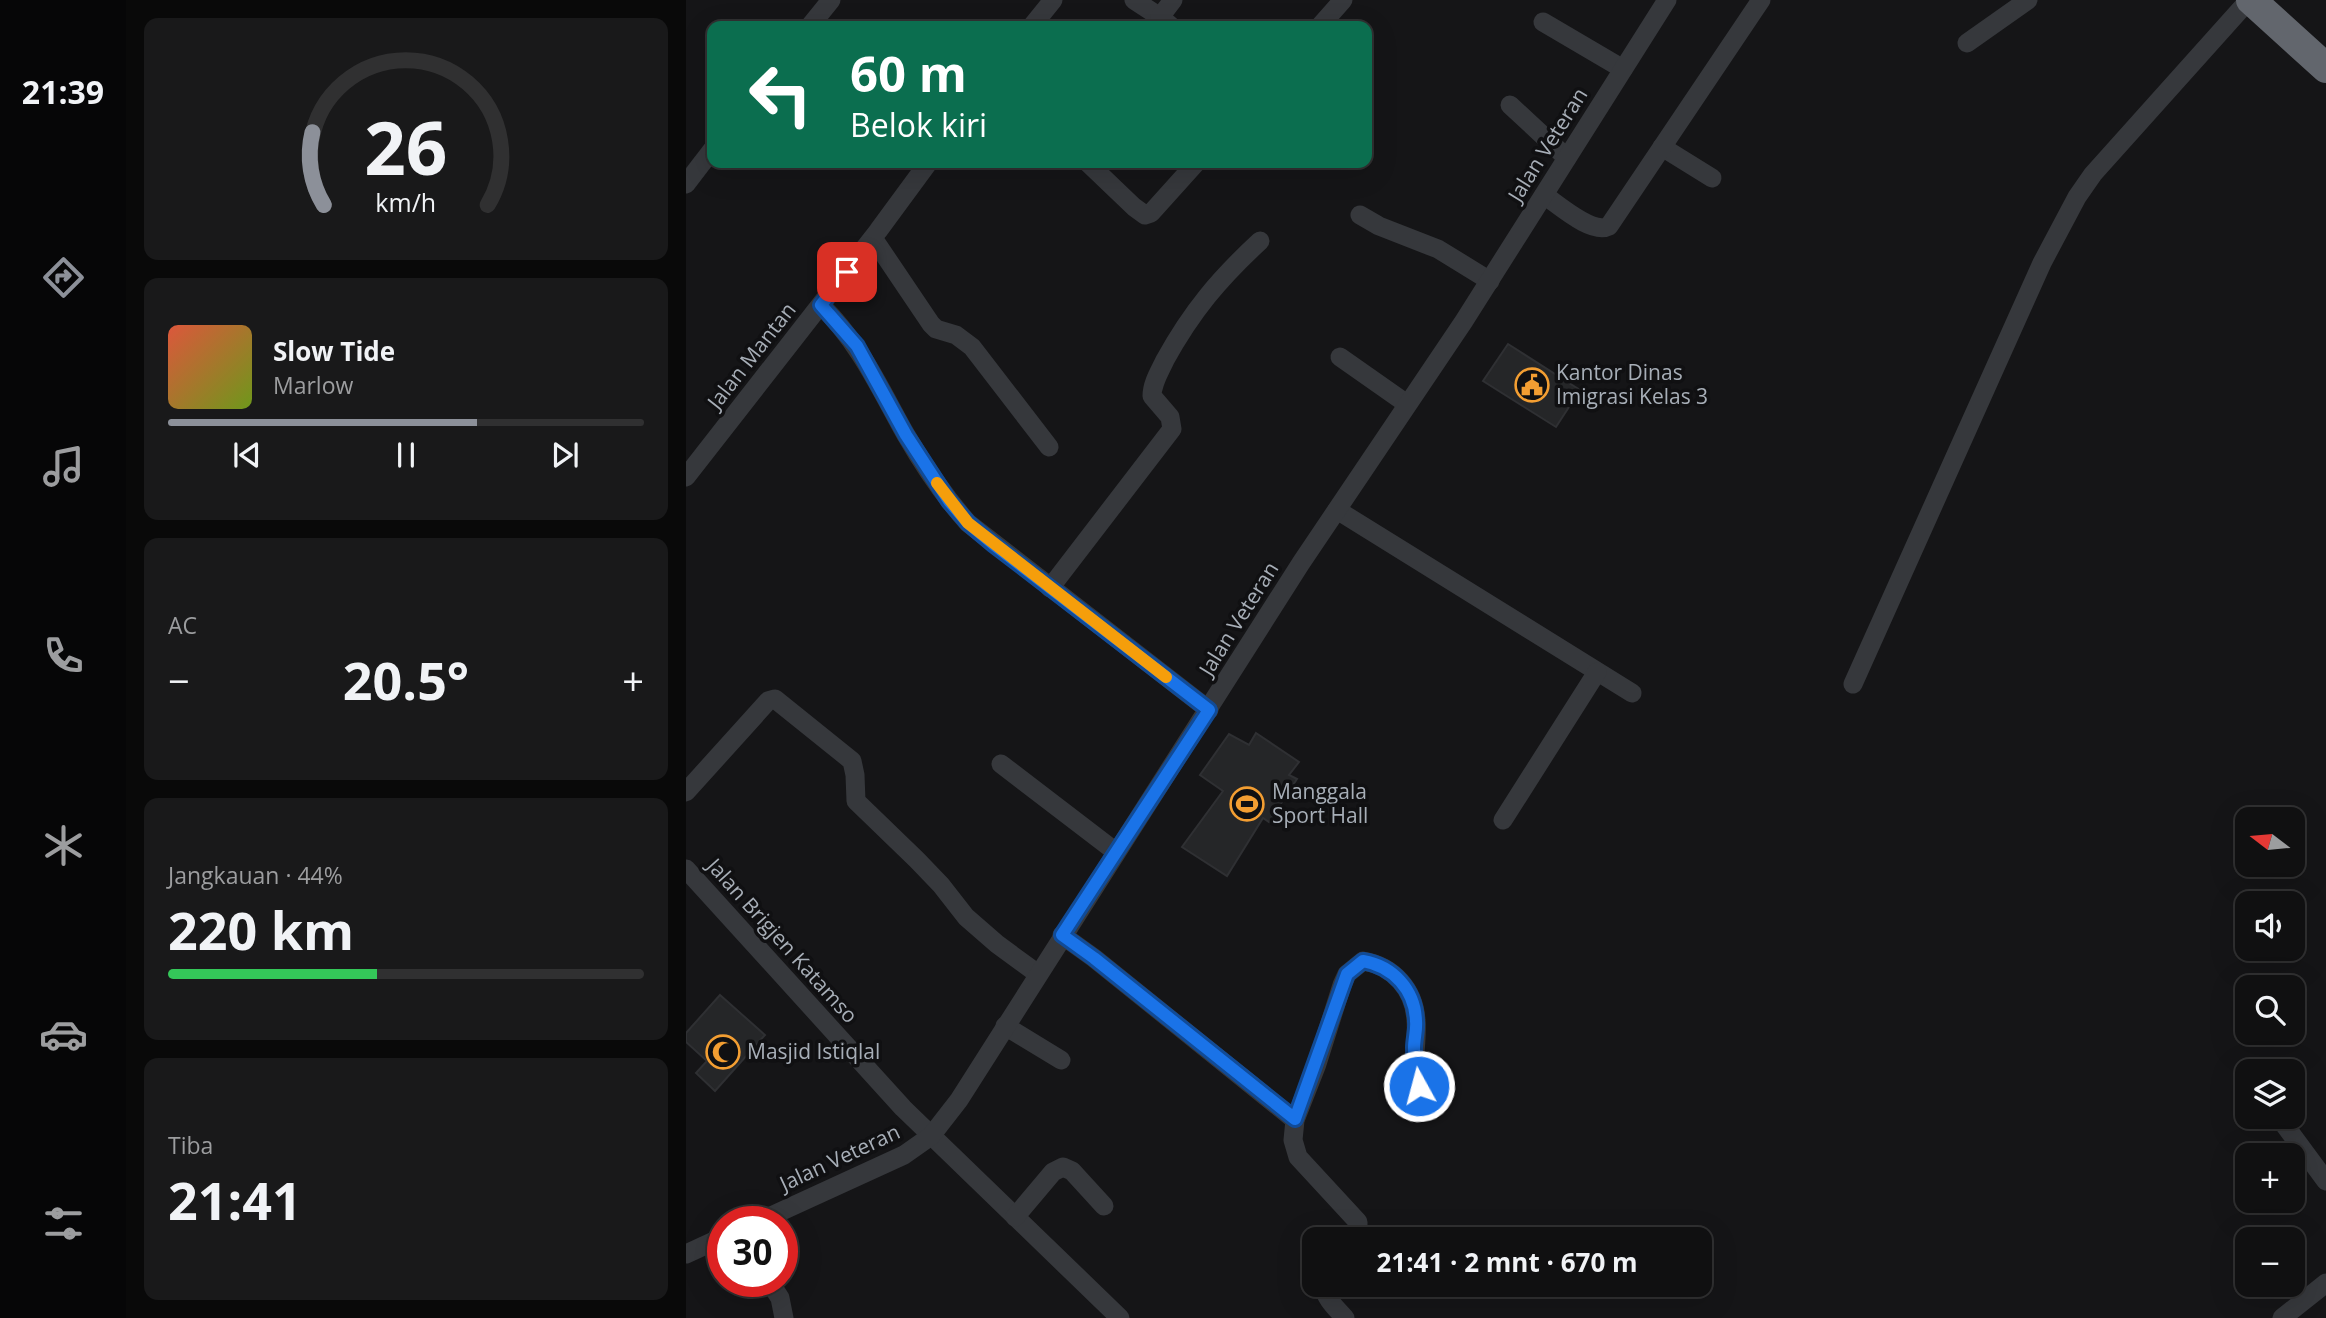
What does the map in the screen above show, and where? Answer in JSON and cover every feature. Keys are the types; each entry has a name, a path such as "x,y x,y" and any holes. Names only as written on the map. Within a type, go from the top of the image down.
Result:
{"highway":[{"path":"2250,0 2326,68"}],"street":[{"path":"814,21 831,0"},
{"path":"1036,21 1053,0"},
{"path":"1134,0 1164,21"},
{"path":"1165,21 1173,0"},
{"path":"1324,21 1343,0"},
{"name":"Jalan Veteran","path":"793,1206 904,1155 931,1136 959,1100 1115,852 1337,510 1490,281 1667,0"},
{"path":"1544,195 1590,226 1604,229 1609,226 1761,0"},
{"path":"1967,43 2028,0"},
{"path":"1853,684 2042,263 2077,197 2093,174 2250,0"},
{"path":"1543,22 1623,69"},
{"path":"1510,105 1567,158"},
{"path":"1662,147 1712,178"},
{"path":"686,184 707,157"},
{"name":"Jalan Mantan","path":"686,477 873,238 924,168"},
{"path":"1093,168 1145,215 1151,213 1187,168"},
{"path":"1360,215 1379,226 1438,249 1490,281"},
{"path":"873,238 930,324 936,329 956,335 972,347 1049,447"},
{"path":"1050,588 1172,429 1170,417 1152,396 1157,377 1178,336 1212,288 1260,241"},
{"path":"821,305 857,346 906,435 949,501 968,523 1209,710"},
{"path":"1340,357 1407,404"},
{"path":"1337,510 1632,693"},
{"path":"1503,820 1597,672"},
{"path":"686,792 768,701 775,699 852,761 856,801 941,885 966,918 1038,974"},
{"path":"1001,764 1115,852"},
{"name":"Jalan Brigjen Katamso","path":"686,869 931,1136 1120,1318"},
{"path":"1062,935 1295,1119"},
{"path":"1358,1227 1358,1222 1298,1157 1293,1140 1295,1119 1347,974 1363,961 1396,974 1404,985 1414,1006 1414,1056 1419,1086 1433,1099"},
{"path":"1005,1026 1061,1060"},
{"path":"2287,1129 2326,1181"},
{"path":"1016,1217 1053,1172 1063,1167 1072,1171 1104,1206"},
{"path":"686,1254 707,1244"},
{"path":"2282,1318 2326,1283"},
{"path":"779,1297 784,1318"},
{"path":"1328,1297 1345,1318"}],"building":[{"name":"Kantor Dinas Imigrasi Kelas 3","path":"1508,344 1580,390 1556,427 1483,381"},
{"name":"Manggala Sport Hall","path":"1256,733 1299,762 1289,775 1297,779 1269,822 1263,818 1227,876 1182,847 1223,791 1200,775 1229,734 1249,745"},
{"name":"Masjid Istiqlal","path":"720,995 765,1035 715,1091 696,1073 707,1061 686,1042 686,1033"}],"slow traffic":[{"path":"937,483 968,523 1166,677"}],"place":[{"name":"Kantor Dinas Imigrasi Kelas 3","path":"1532,385"},
{"name":"Manggala Sport Hall","path":"1247,804"},
{"name":"Masjid Istiqlal","path":"723,1052"}],"route":[{"path":"847,272 821,305 857,346 906,435 949,501 968,523 993,544 1209,710 1062,935 1295,1119 1317,1064 1347,974 1363,961 1379,966 1396,974 1414,1006 1415,1068 1419,1086"}]}
